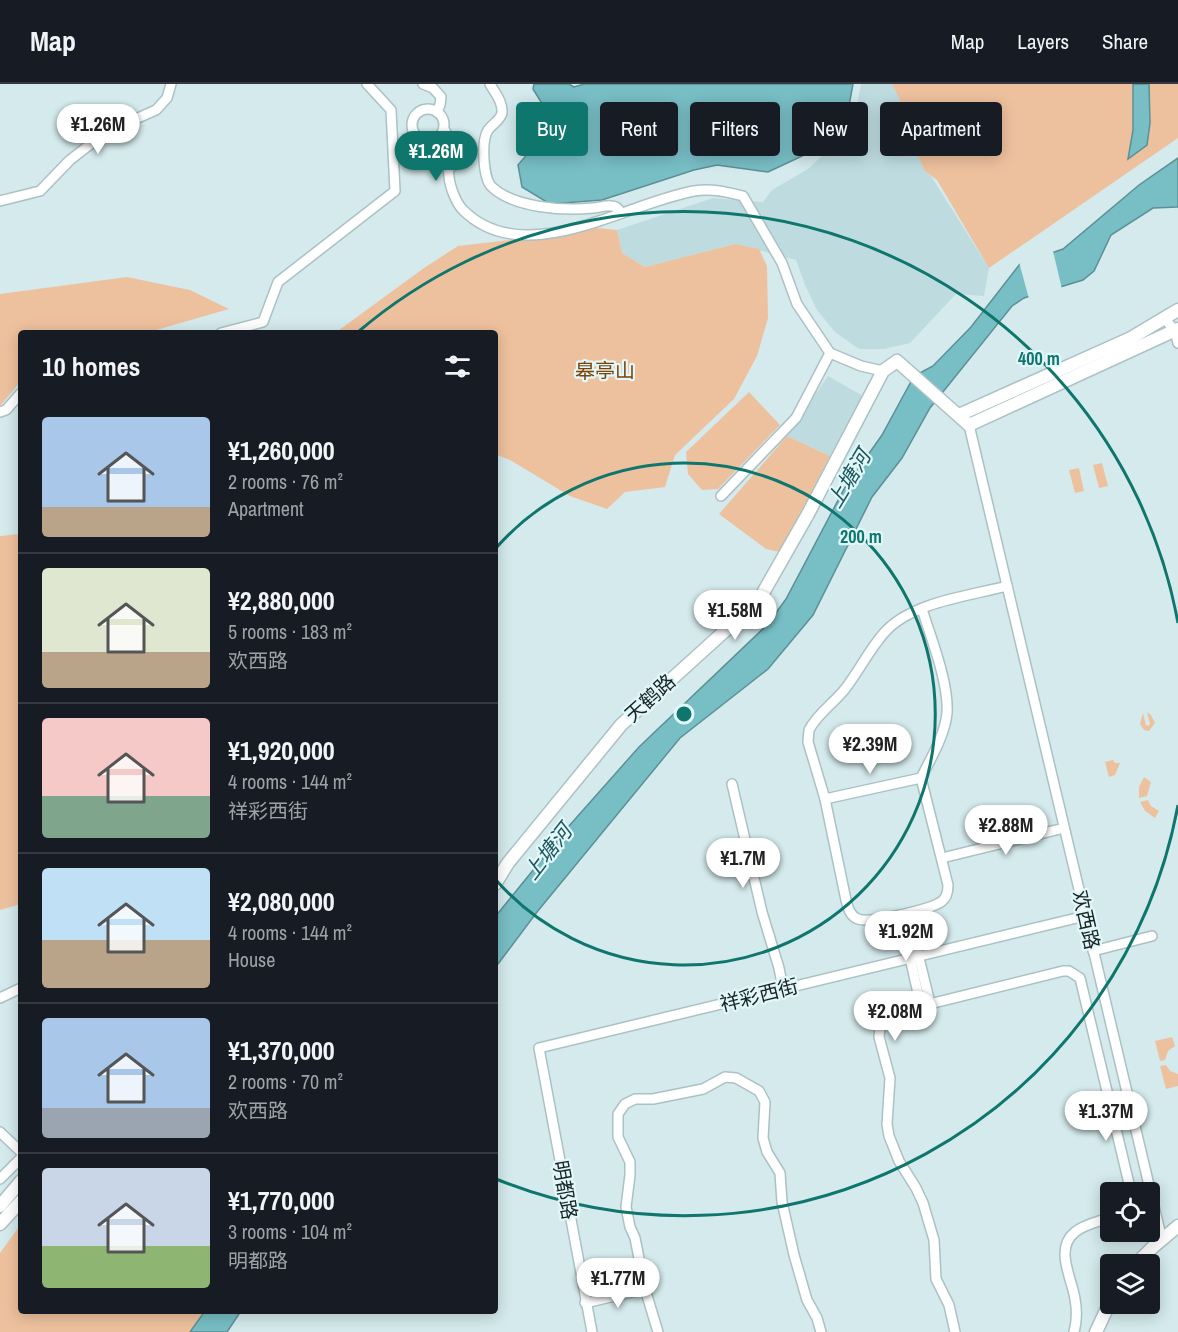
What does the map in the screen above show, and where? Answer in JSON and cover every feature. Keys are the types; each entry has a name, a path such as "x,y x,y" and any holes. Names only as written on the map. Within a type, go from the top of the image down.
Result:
{"main road":[{"path":"959,415 1131,338 1178,309"},
{"path":"883,371 897,361 911,371 969,425 1177,334"},
{"name":"天鹤路","path":"498,879 508,863 621,725 759,600 808,514 883,371"},
{"name":"天鹤路","path":"498,871 508,863"},
{"path":"0,1206 18,1185"},
{"path":"0,1224 18,1204"},
{"path":"1147,1254 1178,1226"},
{"path":"1096,1332 1104,1314"}],"street":[{"path":"0,201 40,191 70,160 106,132 156,110 167,98 171,84"},
{"path":"232,330 263,322 278,282 395,190 392,110 367,84"},
{"path":"423,84 433,88 441,97 437,112"},
{"path":"490,84 501,102 502,111 500,119 488,131 484,140 485,174 490,186 504,196 534,205 566,209 610,205 621,213"},
{"path":"444,129 436,139 429,141 418,138 412,129 412,123 417,114 427,109 437,112 443,120 453,152 453,172 462,209"},
{"path":"436,139 447,155 449,180 462,209 482,224 518,236 591,225 661,199 695,191 720,190 744,196 782,263 797,304 830,352 861,366 883,371"},
{"path":"1165,319 1177,334"},
{"path":"721,496 796,418 830,352"},
{"path":"0,412 6,410 18,396"},
{"name":"欢西路","path":"969,425 1162,1240"},
{"path":"922,609 945,687 947,714 933,755 921,778 948,885 946,898 940,903 904,914 861,921 849,911 825,799 808,742 808,730 844,690 885,632 909,613 922,609 1007,586"},
{"path":"825,799 921,778"},
{"path":"732,784 762,912 783,988"},
{"path":"942,858 1064,828"},
{"path":"904,914 926,1004"},
{"name":"祥彩西街","path":"539,1048 1085,916"},
{"path":"1093,951 1152,936"},
{"path":"955,1332 949,1305 936,1280 934,1240 923,1203 893,1148 887,1124 890,1078 879,1037 883,1019 889,1014 926,1004 1063,971 1075,974 1080,978 1129,1182"},
{"path":"0,998 18,989"},
{"name":"明都路","path":"539,1048 592,1332"},
{"path":"658,1332 645,1289 626,1207 630,1162 618,1137 618,1114 625,1104 635,1099 653,1099 703,1089 725,1077 735,1078 759,1091 765,1102 763,1138 767,1152 780,1173 782,1202 794,1255 807,1299 821,1332"},
{"path":"1107,1090 1125,1085"},
{"path":"0,1132 18,1149"},
{"path":"0,1179 18,1161"},
{"path":"1074,1332 1076,1301 1065,1259 1066,1244 1070,1237 1083,1226 1100,1220"},
{"path":"585,1303 645,1289"}],"shaded area":[{"path":"861,84 897,84 903,102 880,102 880,156 918,156 925,171 931,176 989,268 984,296 956,294 910,343 884,349 859,349 835,332 817,310 796,260 735,244 645,267 622,253 617,230 713,198 763,202 772,190 808,169 822,156 868,156 868,102 858,102"},
{"path":"828,376 863,396 830,456 787,436"}],"green space":[{"path":"892,84 1178,84 1178,138 989,268 937,180 925,171 918,156 1002,156 1002,102 901,102"},
{"name":"皋亭山","path":"588,227 617,230 622,253 645,267 735,244 759,249 767,266 768,318 757,356 734,399 675,455 665,487 625,492 607,509 570,496 498,455 498,330 339,330 458,246 535,237"},
{"path":"127,277 190,290 229,309 156,330 18,330 18,385 0,406 0,294"},
{"path":"749,392 780,425 718,489 702,490 688,474 686,452"},
{"path":"787,436 830,456 780,552 766,549 719,514"},
{"path":"1102,463 1108,486 1099,488 1093,465"},
{"path":"1079,468 1084,491 1075,493 1069,470"},
{"path":"18,534 18,905 0,910 0,536"},
{"path":"1147,712 1155,723 1149,731 1144,730 1140,724 1143,713 1146,725 1150,724"},
{"path":"1113,760 1115,763 1120,763 1115,775 1109,777 1105,762"},
{"path":"1144,777 1151,782 1147,796 1139,798 1139,787"},
{"path":"1148,800 1151,806 1159,811 1155,818 1145,811 1140,802"},
{"path":"1172,1037 1175,1046 1168,1051 1165,1060 1160,1061 1155,1041"},
{"path":"1166,1065 1170,1071 1178,1074 1178,1086 1166,1089 1160,1066"},
{"path":"18,1228 18,1314 205,1314 191,1332 0,1332 0,1253"}],"water":[{"path":"534,84 569,84 574,87 584,84 853,84 850,102 792,102 792,156 802,156 768,172 717,165 694,170 602,200 550,204 522,187 518,165 526,156 588,156 588,102 541,102 533,89"},
{"path":"1133,84 1149,84 1150,123 1147,145 1128,159 1133,130"},
{"name":"上塘河","path":"1178,158 1178,207 1153,208 1111,235 1094,271 1083,280 1024,298 1012,306 930,408 902,458 872,497 813,615 768,669 680,738 537,912 498,964 498,913 569,826 639,747 767,625 786,599 844,489 882,435 914,376 933,366 971,327 1020,264 1063,249 1139,185"},
{"path":"203,1314 239,1314 227,1332 190,1332"}],"pier":[{"path":"1053,251 1062,289 1029,299 1019,262"}]}
